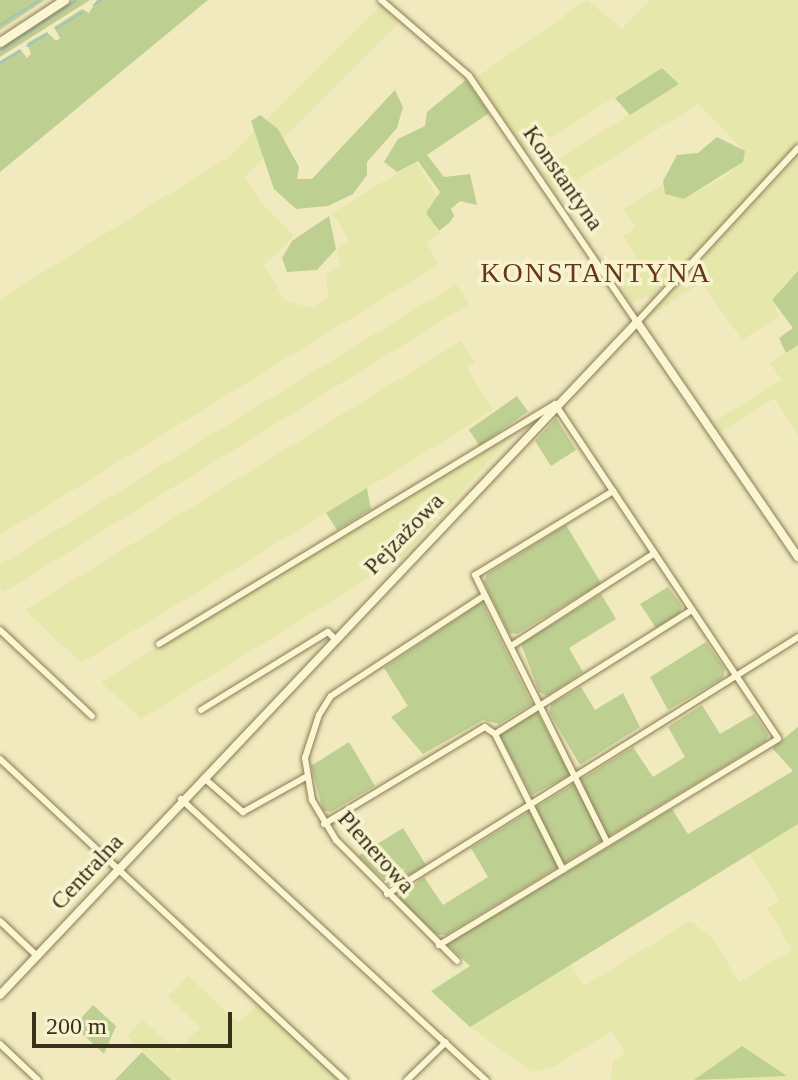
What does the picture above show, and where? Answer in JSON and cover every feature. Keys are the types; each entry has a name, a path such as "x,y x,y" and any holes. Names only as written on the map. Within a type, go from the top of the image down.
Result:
{"main road":[{"path":"0,42 64,0"}],"street":[{"name":"Konstantyna","path":"381,0 469,76 798,557"},
{"path":"637,322 798,148"},
{"name":"Pejzażowa","path":"202,776 555,404 637,322"},
{"path":"159,644 555,404 778,739 439,945"},
{"path":"607,842 475,575 613,491"},
{"path":"511,646 655,553"},
{"name":"Plenerowa","path":"457,961 387,894 324,824 306,777 307,746 331,696 484,596"},
{"path":"495,734 692,610"},
{"path":"0,630 92,716"},
{"path":"201,710 328,632 333,637"},
{"path":"387,894 798,637"},
{"path":"324,824 485,727 495,734 563,870"},
{"path":"0,759 344,1080"},
{"path":"202,776 243,812 306,777"},
{"name":"Centralna","path":"0,995 202,776"},
{"path":"181,799 486,1080"},
{"path":"0,921 37,956"},
{"path":"407,1080 446,1042"},
{"path":"0,1044 38,1080"}],"green space":[{"path":"0,0 45,0 0,30"},
{"path":"73,0 90,0 0,57 0,48"},
{"path":"97,0 208,0 0,172 0,61 20,49 27,58 31,54 27,43 47,32 56,41 60,38 54,27 82,9 89,13"},
{"path":"587,0 622,29 651,0 798,0 798,143 651,300 647,296 632,303 613,277 638,260 623,236 636,227 624,209 664,184 665,194 684,199 726,176 742,162 744,151 698,104 556,193 541,171 678,83 662,68 526,152 477,77"},
{"path":"381,5 399,23 81,340 64,322"},
{"path":"662,68 679,84 630,115 615,98"},
{"path":"466,80 489,113 427,155 444,177 470,174 477,205 460,201 451,209 454,216 439,231 426,213 440,192 418,161 397,172 384,162 398,139 425,126 427,112"},
{"path":"395,90 403,107 397,128 367,162 367,175 353,194 328,206 296,209 274,189 251,121 260,115 278,129 299,167 297,179 312,179"},
{"path":"717,137 745,151 743,162 684,199 665,194 663,181 677,155 698,153"},
{"path":"232,155 260,201 294,236 264,265 285,301 313,308 328,298 326,275 341,266 336,251 349,240 332,213 416,162 441,202 426,213 440,234 426,242 439,264 0,535 0,299"},
{"path":"798,157 798,271 772,300 779,316 742,340 701,282 644,321"},
{"path":"329,216 336,249 317,270 287,272 282,258 292,241"},
{"path":"798,271 798,345 786,353 779,338 793,328 772,300"},
{"path":"456,284 469,304 4,592 0,589 0,565"},
{"path":"461,341 475,362 467,368 493,410 411,461 81,663 25,610"},
{"path":"798,345 798,435 775,398 720,432 714,422 781,380 770,363"},
{"path":"517,396 528,412 480,445 469,430"},
{"path":"556,418 576,450 551,466 535,441"},
{"path":"526,420 404,556 141,719 101,682"},
{"path":"367,488 371,509 337,530 326,513"},
{"path":"566,525 601,583 517,634 509,633 484,582 487,574"},
{"path":"668,587 682,606 680,613 656,628 640,604"},
{"path":"601,594 616,619 569,648 583,672 547,696 539,692 521,644"},
{"path":"482,602 532,704 499,724 483,720 423,754 391,717 408,706 384,668"},
{"path":"706,642 725,669 723,678 668,710 650,677"},
{"path":"581,687 595,710 623,693 640,727 580,765 549,712 551,704"},
{"path":"702,705 720,734 754,714 768,734 767,740 446,935 437,935 398,898 424,877 443,905 488,877 471,848 633,747 653,777 685,757 668,727"},
{"path":"537,712 570,775 531,795 498,733"},
{"path":"798,727 798,824 470,1027 431,991 470,966 447,944 672,809 688,834 793,771 772,748"},
{"path":"349,742 375,786 331,812 323,811 311,766"},
{"path":"798,824 798,1080 611,1080 613,1061 626,1052 611,1031 554,1067 532,1072 470,1027 571,964 584,986 690,921 712,937 739,982 792,950 767,908 779,900 750,854"},
{"path":"403,828 426,865 391,886 358,856"},
{"path":"188,976 238,1023 258,1004 340,1080 173,1080 127,1036 142,1019 177,1051 200,1027 168,997"},
{"path":"93,1005 116,1026 104,1054 74,1026"},
{"path":"742,1046 787,1076 694,1080"},
{"path":"142,1052 172,1080 115,1080"}],"waterway":[{"path":"0,25 40,0"},
{"path":"0,51 77,0"},
{"path":"94,5 101,0"},
{"path":"56,29 83,12"},
{"path":"27,46 47,34"},
{"path":"0,63 20,51"}],"district":[{"name":"KONSTANTYNA","path":"596,273"}]}
